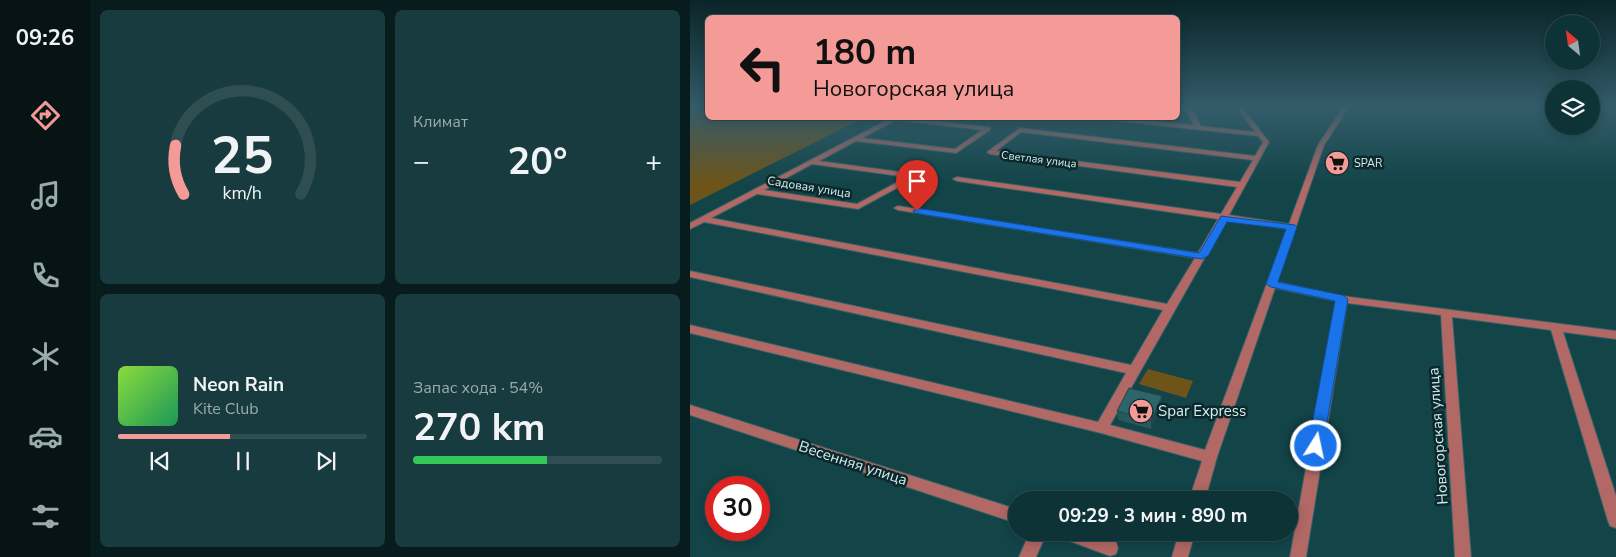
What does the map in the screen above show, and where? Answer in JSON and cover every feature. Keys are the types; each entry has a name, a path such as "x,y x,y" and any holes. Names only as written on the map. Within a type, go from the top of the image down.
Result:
{"street":[{"name":"Садовая улица","path":"690,226 866,133"},
{"name":"Садовая улица","path":"855,139 956,151 982,133"},
{"name":"Светлая улица","path":"1016,133 990,152 1242,185"},
{"name":"Светлая улица","path":"1045,133 1257,158"},
{"path":"1101,428 1168,308 1202,256 1266,142 1259,134 1250,133"},
{"path":"1200,491 1271,284 1323,141 1328,133"},
{"name":"Садовая улица","path":"756,191 858,207 915,176 810,162"},
{"path":"957,179 1292,227"},
{"path":"898,208 1202,256"},
{"path":"702,219 1168,308"},
{"path":"690,274 1133,370"},
{"path":"1271,284 1342,299 1616,335"},
{"path":"1298,557 1342,299"},
{"name":"Новогорская улица","path":"1446,313 1463,557"},
{"path":"1556,327 1616,521"},
{"path":"690,329 1101,428 1210,457"},
{"name":"Весенняя улица","path":"690,410 1008,513"},
{"path":"1027,557 1034,541"},
{"path":"1090,541 1110,548"},
{"path":"1180,557 1184,541"}],"shaded area":[{"path":"690,133 833,133 690,205"},
{"path":"1148,369 1193,381 1186,398 1139,384"}],"building":[{"name":"SPAR","path":"1336,157 1344,158 1340,165 1332,163"},
{"name":"Spar Express","path":"1129,388 1162,396 1151,421 1117,411"}],"place":[{"name":"SPAR","path":"1337,163"},
{"name":"Spar Express","path":"1141,411"}],"route":[{"path":"917,211 1202,256 1224,218 1292,227 1271,284 1342,299 1316,446"}]}
